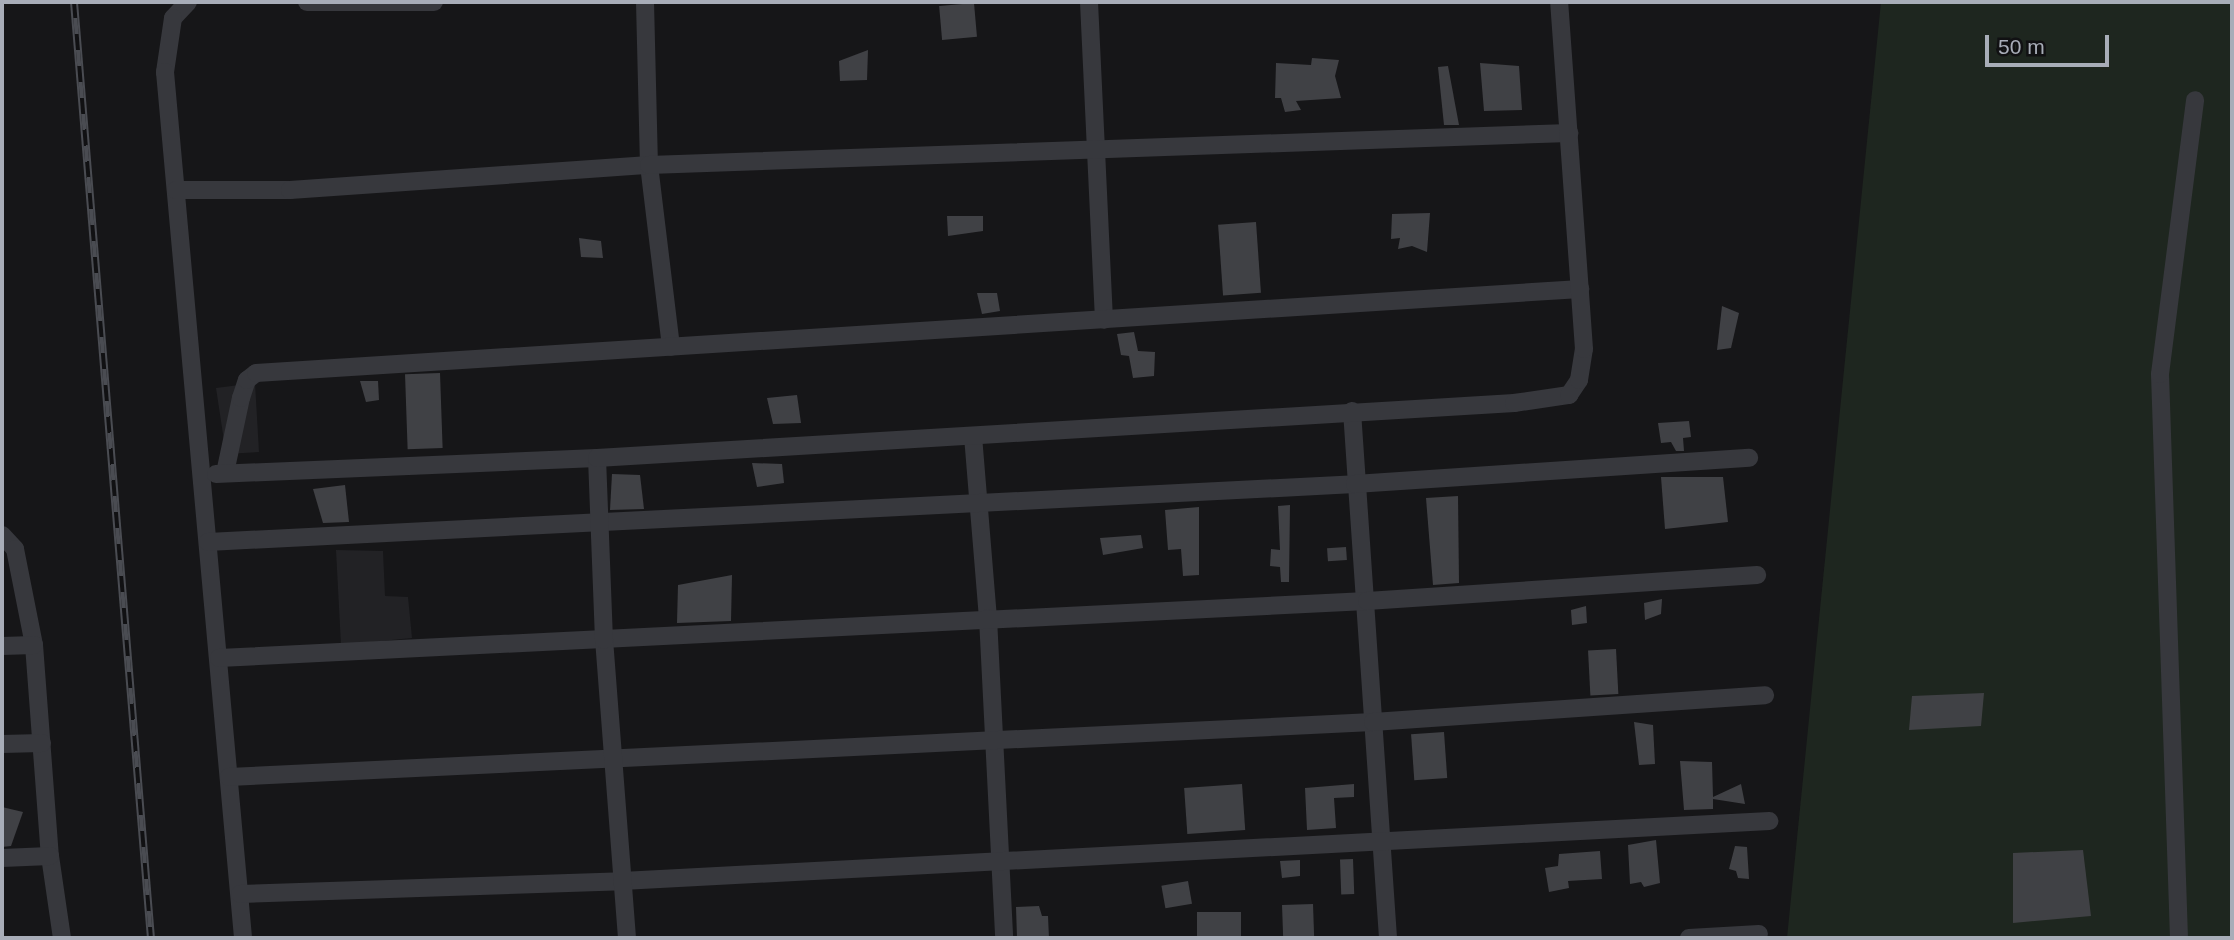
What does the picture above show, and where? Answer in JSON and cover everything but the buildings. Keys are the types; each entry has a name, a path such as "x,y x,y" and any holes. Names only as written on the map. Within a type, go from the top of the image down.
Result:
{"street":[{"path":"188,2 173,18 165,72 243,938"},
{"path":"307,2 434,2"},
{"path":"645,2 649,165 671,347"},
{"path":"1089,2 1104,320"},
{"path":"202,474 597,458 1514,403 1569,395 1579,380 1584,349 1559,2"},
{"path":"2179,938 2160,373 2196,100"},
{"path":"176,190 290,190 649,165 1569,133"},
{"path":"225,473 241,398 247,380 256,373 1580,289"},
{"path":"1352,411 1388,938"},
{"path":"973,436 988,618 1004,938"},
{"path":"597,458 604,640 628,938"},
{"path":"208,542 600,525 979,502 1355,484 1749,458"},
{"path":"2,535 15,549 34,645 50,856 62,938"},
{"path":"219,658 1367,601 1757,575"},
{"path":"2,646 34,645"},
{"path":"229,777 613,760 993,738 1373,722 1765,695"},
{"path":"2,744 42,743"},
{"path":"240,894 622,881 1380,838 1769,821"},
{"path":"2,858 50,856"},
{"path":"1689,938 1759,934"}],"shaded area":[{"path":"1881,2 2232,2 2232,938 1787,938"},
{"path":"255,383 259,452 226,454 216,388"},
{"path":"336,550 383,551 385,596 408,597 412,638 341,645"}],"railway":[{"path":"74,2 151,938"}]}
